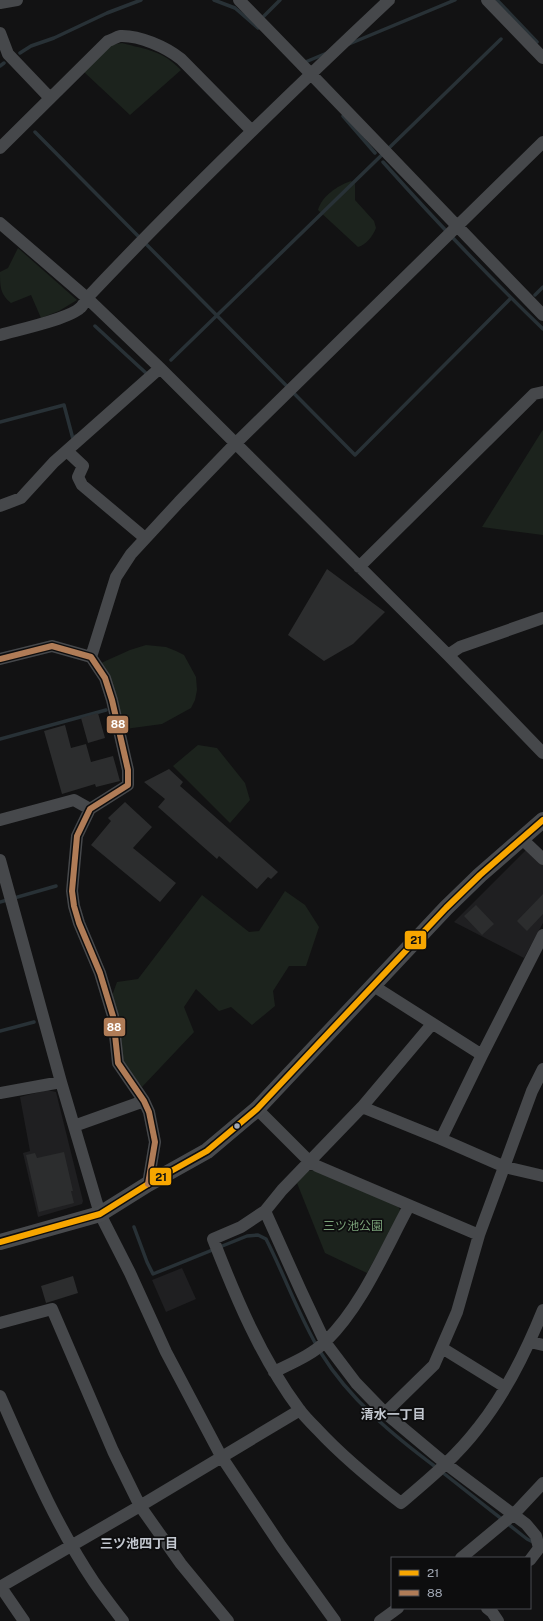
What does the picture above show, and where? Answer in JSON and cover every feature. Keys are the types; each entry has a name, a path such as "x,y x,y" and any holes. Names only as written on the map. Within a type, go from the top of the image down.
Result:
{"main road":[{"path":"0,1241 100,1214 148,1184 207,1151 256,1109 446,908 521,838 543,820"}],"street":[{"path":"0,3 17,0"},
{"path":"239,0 312,73 456,226 543,315"},
{"path":"0,335 66,315 79,309 87,298 148,233 389,0"},
{"path":"487,0 543,58"},
{"path":"0,33 8,54 50,98"},
{"path":"0,148 108,41 118,36 130,37 145,41 171,51 181,59 252,131"},
{"path":"91,657 116,577 145,538 235,444 543,142"},
{"path":"0,223 87,298 160,368 448,655 543,753"},
{"path":"0,506 21,498 67,451 160,368"},
{"path":"359,567 534,394 543,392"},
{"path":"67,451 83,466 78,477 82,485 145,538"},
{"path":"448,655 460,647 543,618"},
{"path":"0,659 52,646 91,657 105,678 112,700 128,770 128,785 90,809 77,836 72,891 74,906 86,941 100,973 113,1016 118,1062 144,1101 149,1112 155,1142 148,1184"},
{"path":"0,820 74,800 90,809"},
{"path":"521,838 543,859"},
{"path":"0,860 61,1082 100,1214 130,1273 166,1352 221,1456 281,1546 334,1621"},
{"path":"441,1139 543,935"},
{"path":"372,985 482,1055"},
{"path":"432,1024 362,1107 309,1161 265,1211 241,1227 213,1239 227,1276 274,1372 300,1410 338,1452 401,1503 446,1464 478,1428 506,1387 530,1342 543,1310"},
{"path":"385,1413 434,1365 442,1348 457,1312 479,1235 532,1091 543,1069"},
{"path":"0,1093 61,1082"},
{"path":"74,1126 144,1101"},
{"path":"362,1107 505,1167 543,1176"},
{"path":"256,1109 309,1161 317,1166 479,1235"},
{"path":"274,1372 302,1358 326,1342 345,1320 361,1296 409,1206"},
{"path":"265,1211 326,1342 356,1383 385,1413 446,1464 526,1524 536,1536 539,1548 531,1559"},
{"path":"0,1323 52,1309 113,1450 140,1506 181,1564 228,1621"},
{"path":"530,1342 543,1346"},
{"path":"442,1348 506,1387"},
{"path":"0,1396 42,1490 72,1546 94,1582 123,1621"},
{"path":"24,1621 0,1586 72,1546 300,1410"},
{"path":"462,1557 514,1514 543,1483"},
{"path":"380,1621 397,1609"}],"shaded area":[{"path":"527,849 543,865 543,923 524,958 454,922"},
{"path":"47,1090 56,1092 83,1201 82,1204 38,1217 23,1153 30,1151 20,1097"},
{"path":"182,1268 196,1299 166,1312 152,1280"}],"green space":[{"path":"122,43 147,49 161,55 174,63 181,70 130,115 84,72 111,45"},
{"path":"351,181 355,184 355,200 374,221 376,228 369,240 358,247 318,210 323,200 331,192"},
{"path":"18,248 77,300 59,311 41,318 31,295 11,303 7,300 1,289 0,272 8,268"},
{"path":"543,430 543,535 482,527 542,431"},
{"path":"146,645 166,647 184,655 196,677 197,690 195,700 191,708 162,724 125,729 101,663 130,650"},
{"path":"198,745 217,748 245,783 250,800 230,823 173,766"},
{"path":"285,891 305,905 319,927 306,966 289,966 273,991 275,1006 252,1025 231,1007 219,1011 196,989 184,1007 194,1032 142,1087 129,1072 123,1060 119,1018 112,996 117,982 138,979 202,895 249,932 259,931"},
{"name":"三ツ池公園","path":"315,1170 398,1206 401,1212 367,1273 325,1253 297,1183 307,1171"}],"building":[{"path":"327,569 385,612 353,644 324,661 288,635"},
{"path":"98,713 105,738 88,743 81,718"},
{"path":"65,725 71,748 86,744 91,762 113,756 120,781 96,787 95,784 62,794 44,731"},
{"path":"169,769 183,782 180,786 278,872 271,879 268,877 257,889 219,856 217,859 158,807 165,799 144,782"},
{"path":"125,802 152,827 133,848 176,883 160,902 91,845 111,821 108,818"},
{"path":"543,894 543,914 527,931 517,921"},
{"path":"476,905 494,924 482,935 464,916"},
{"path":"64,1152 73,1191 71,1191 74,1203 39,1212 26,1155 35,1153 37,1158"},
{"path":"73,1276 78,1293 46,1303 41,1286"}],"waterway":[{"path":"20,53 31,46 54,38 107,13 141,0"},
{"path":"214,0 235,8 258,28"},
{"path":"264,16 280,0"},
{"path":"349,44 455,0"},
{"path":"497,0 537,42"},
{"path":"171,360 501,39"},
{"path":"303,63 327,53"},
{"path":"0,66 4,63"},
{"path":"343,116 375,153"},
{"path":"35,132 355,455 511,298"},
{"path":"383,162 461,247 543,329"},
{"path":"535,295 543,287"},
{"path":"95,326 147,374"},
{"path":"0,422 64,405 73,439 76,436"},
{"path":"0,739 106,710"},
{"path":"0,902 56,886"},
{"path":"0,1031 34,1022"},
{"path":"134,1227 153,1274 247,1236 258,1235 266,1239 313,1339 332,1370 373,1416 437,1468"},
{"path":"442,1472 527,1539 535,1543"}],"transit line":[{"name":"88","path":"0,659 52,646 91,657 105,678 112,700 128,770 128,785 90,809 77,836 72,891 74,906 79,923 100,973 113,1016 118,1063 144,1101 149,1112 155,1142 148,1184"},
{"name":"21","path":"0,1242 100,1214 148,1184 207,1151 257,1109 446,908 480,875 543,820"}],"district":[{"name":"清水一丁目","path":"393,1414"},
{"name":"三ツ池四丁目","path":"139,1543"}]}
